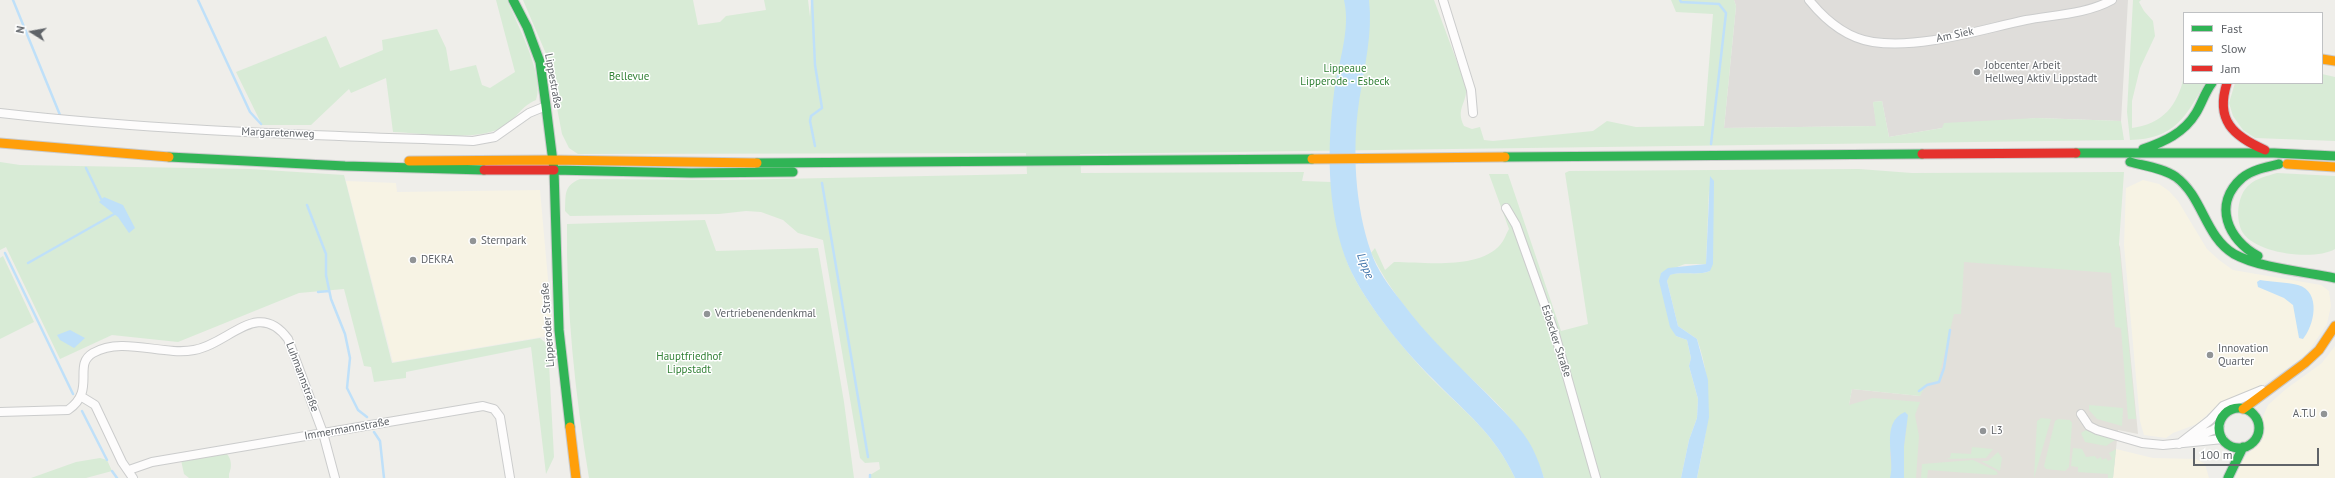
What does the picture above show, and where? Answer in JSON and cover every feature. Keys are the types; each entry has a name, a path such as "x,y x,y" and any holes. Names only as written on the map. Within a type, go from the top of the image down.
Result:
{"main road":[{"name":"Lippestraße","path":"513,0 527,27 540,62 551,160 554,170"},
{"path":"2323,59 2335,61"},
{"path":"2323,66 2335,67"},
{"path":"2127,152 2165,141 2181,131 2196,113 2211,84"},
{"path":"2227,84 2223,94 2223,109 2230,129 2246,143 2274,153"},
{"path":"0,134 194,152 386,161 551,160 689,163 724,162 1023,165"},
{"path":"0,143 200,160 385,169 554,170 691,173 1087,164 1406,162 2127,152 2274,153 2335,156"},
{"path":"1406,162 2127,162 2279,164 2335,167"},
{"path":"2127,162 2166,172 2183,184 2193,195 2215,236 2236,256 2249,261 2320,270 2335,285"},
{"path":"2279,164 2254,171 2237,183 2227,202 2226,215 2229,229 2235,241 2252,253 2320,270 2335,278"},
{"name":"Lipperoder Straße","path":"554,170 554,218 559,330 576,478"},
{"path":"2243,408 2256,417 2259,426 2257,436 2252,443 2243,447 2231,446 2223,439 2220,425 2226,413 2234,409 2243,408 2313,356 2335,326"},
{"path":"2256,417 2268,390"},
{"path":"2226,478 2231,446"},
{"path":"2226,478 2243,447"}],"street":[{"path":"1443,0 1471,90 1472,113"},
{"name":"Am Siek","path":"1809,0 1824,19 1848,35 1873,42 1900,44 1930,40 2086,9 2112,0"},
{"name":"Margaretenweg","path":"0,114 86,123 193,130 474,141 495,137 529,113 546,106"},
{"name":"Esbecker Straße","path":"1506,208 1516,225 1554,334 1596,478"},
{"name":"Luhmannstraße","path":"82,397 83,368 86,359 93,353 119,345 177,352 196,350 248,325 267,322 280,328 288,339 323,433 335,478"},
{"path":"2179,444 2210,420 2223,406 2280,381"},
{"path":"0,412 68,410 82,397 95,405 122,462 129,470 133,478"},
{"name":"Immermannstraße","path":"129,470 152,462 488,407 494,409 500,417 510,478"},
{"path":"2081,414 2089,426 2142,443 2179,444 2223,439"},
{"path":"2179,444 2213,430 2220,425"}],"shaded area":[{"path":"1734,0 2128,0 2121,121 2037,118 1942,128 1889,137 1882,101 1873,102 1877,126 1724,128 1736,6"},
{"path":"2143,180 2159,184 2169,191 2178,201 2207,249 2233,270 2321,285 2329,291 2331,306 2327,324 2308,352 2300,359 2260,387 2220,403 2197,424 2173,433 2166,438 2144,435 2140,421 2124,245 2126,188"},
{"path":"346,181 396,183 397,192 540,190 553,335 393,362"},
{"path":"1945,199 2107,225 2120,247 2138,434 2118,430 2113,478 1834,478 1852,389 1920,396"},
{"path":"2335,346 2335,478 2235,478 2244,458 2262,440 2265,432 2262,419 2268,405 2286,389 2322,363"},
{"path":"2116,449 2153,458 2196,459 2205,464 2209,478 2113,478"}],"green space":[{"path":"496,0 507,0 529,50 537,78 538,90 536,100 526,106 514,119 495,131 482,134 451,136 393,132 386,78 351,93 349,89 311,125 262,125 236,72 326,36 340,68 383,50 382,40 437,29 446,48 450,71 476,65 482,85 490,88 515,72"},
{"path":"523,0 693,0 698,25 720,22 726,16 766,10 764,0 808,0 810,17 811,0 1434,0 1466,86 1465,97 1461,110 1464,126 1472,129 1480,127 1484,140 1493,141 1593,131 1607,121 1636,127 1704,126 1713,14 1676,12 1671,0 1734,0 1736,6 1724,128 1876,126 1873,102 1882,101 1889,137 1942,128 1944,123 2037,118 2121,121 2124,140 1080,154 1081,173 1304,172 1302,181 1331,182 1336,219 1342,247 1351,271 1370,304 1408,353 1432,379 1468,413 1498,448 1515,478 870,478 870,475 880,469 879,462 865,463 860,458 823,240 798,233 783,220 761,212 746,211 719,214 570,216 565,211 566,192 571,185 580,179 727,180 1027,174 1026,153 578,154 569,148 562,134 547,56"},
{"path":"2133,0 2141,0 2139,2 2144,11 2153,21 2155,36 2140,68 2132,101 2132,128 2143,126 2152,122 2167,111 2178,96 2183,79 2183,84 2204,84 2185,116 2177,124 2158,135 2145,139 2130,140 2127,112"},
{"path":"2323,74 2335,77 2335,141 2255,138 2243,130 2233,116 2229,103 2235,84 2323,84"},
{"path":"0,162 20,165 250,169 344,175 392,363 540,338 548,345 554,457 546,474 531,347 406,372 406,378 374,382 371,367 364,366 344,289 299,293 178,342 112,335 60,359 6,247 0,250"},
{"path":"1859,169 1912,173 2124,172 2119,244 2136,419 2128,419 2121,328 2115,327 2111,273 1964,262 1961,314 1954,314 1938,381 1927,383 1920,396 1852,389 1849,405 1873,398 1920,402 1915,415 1919,436 1916,478 1904,478 1904,446 1907,424 1890,453 1892,472 1890,478 1697,478 1707,425 1708,392 1706,375 1703,358 1697,339 1678,326 1667,281 1669,275 1710,271 1709,190 1706,264 1685,264 1661,273 1676,336 1687,340 1691,358 1689,366 1698,399 1697,418 1689,440 1681,478 1544,478 1536,457 1526,439 1514,423 1502,408 1443,351 1422,328 1394,292 1371,253 1375,248 1385,270 1394,262 1450,263 1478,258 1490,253 1500,245 1509,229 1489,174 1508,174 1561,331 1588,324 1565,173 1569,171"},
{"path":"2277,173 2335,176 2335,249 2326,253 2314,255 2287,253 2260,246 2250,240 2243,233 2240,228 2238,208 2245,189 2255,181"},
{"name":"Hauptfriedhof Lippstadt","path":"705,220 716,251 818,248 844,402 854,478 589,478 572,351 568,288 567,224"},
{"path":"3,256 34,322 0,339 0,258"},
{"path":"2089,405 2123,408 2122,426 2097,419 2089,410"},
{"path":"2041,418 2051,419 2034,478 2037,421"},
{"path":"2058,419 2070,420 2072,423 2069,467 2065,471 2046,469 2044,466 2055,421"},
{"path":"2086,430 2114,438 2115,440 2106,446 2085,442 2081,433"},
{"path":"1972,447 1993,449 1986,458 1946,459 1950,458 1951,453 1971,454"},
{"path":"2073,448 2082,449 2086,457 2095,456 2097,459 2101,457 2102,460 2106,458 2108,461 2112,459 2109,453 2116,449 2113,478 2108,478 2108,474 2078,472 2078,467 2071,466"},
{"path":"1998,452 2002,458 2000,471 1981,461 1988,461"},
{"path":"226,453 231,463 229,478 189,478 184,474 181,460"},
{"path":"100,458 107,460 112,471 86,478 31,478 76,462"},
{"path":"1973,460 1996,471 1998,474 1928,470 1927,478 1921,478 1922,464"}],"water":[{"name":"Lippe","path":"1344,0 1369,0 1369,38 1357,120 1356,178 1361,216 1371,252 1388,284 1421,326 1523,433 1535,453 1544,478 1515,478 1507,462 1489,436 1421,367 1383,322 1360,288 1345,257 1335,217 1330,176 1330,134 1334,93 1346,23"},
{"path":"1710,176 1714,181 1713,264 1710,271 1670,275 1667,281 1678,326 1697,339 1708,380 1709,417 1697,478 1681,478 1689,440 1697,418 1698,399 1689,366 1691,358 1687,340 1676,336 1670,327 1659,281 1661,273 1668,268 1706,264"},
{"path":"104,197 123,205 135,228 129,233 118,217 99,202"},
{"path":"2260,280 2289,283 2306,289 2313,302 2314,310 2310,326 2303,339 2299,338 2293,305 2284,298 2258,287 2257,282"},
{"path":"70,330 85,338 74,348 60,340 57,335"},
{"path":"1905,412 1908,415 1904,446 1904,478 1890,478 1890,433 1897,417"}],"waterway":[{"path":"13,0 60,115"},
{"path":"198,0 250,112 261,124"},
{"path":"812,0 815,65 822,108 811,116 810,121 815,146"},
{"path":"1680,0 1681,2 1719,4 1726,13 1711,144"},
{"path":"86,168 101,199 104,201"},
{"path":"822,183 868,457"},
{"path":"307,205 326,254 326,275 331,299 345,334 350,358 347,388 358,410 367,417"},
{"path":"28,263 116,213"},
{"path":"5,253 73,394"},
{"path":"318,292 329,291"},
{"path":"1919,391 1927,385 1939,382 1944,368 1950,330"},
{"path":"82,411 107,460"},
{"path":"374,432 380,441 384,478"},
{"path":"112,471 117,478"}],"traffic: fast":[{"path":"513,0 527,27 540,62 546,106 554,170 559,330 570,427"},
{"path":"2143,149 2166,140 2186,126 2196,113 2211,84"},
{"path":"2076,153 2274,153 2335,156"},
{"path":"1505,157 1922,154"},
{"path":"169,157 345,166 484,170"},
{"path":"757,163 1312,159"},
{"path":"2130,162 2160,169 2176,177 2185,185 2192,195 2216,238 2224,247 2234,254 2256,263 2335,278"},
{"path":"2258,256 2247,249 2232,231 2226,210 2228,199 2233,188 2246,175 2259,169 2279,164"},
{"path":"554,170 691,173 793,172"},
{"path":"2239,408 2253,414 2259,428 2253,442 2239,448 2225,442 2219,428 2225,414 2239,408"},
{"path":"2228,478 2243,447"}],"traffic: slow":[{"path":"2323,59 2335,61"},
{"path":"0,143 169,157"},
{"path":"1312,159 1505,157"},
{"path":"409,161 551,160"},
{"path":"551,160 757,163"},
{"path":"2287,164 2335,167"},
{"path":"2243,409 2305,363 2319,350 2335,326"},
{"path":"570,427 576,478"}],"traffic: jam":[{"path":"2227,84 2223,107 2225,117 2236,132 2244,139 2265,150"},
{"path":"1922,154 2076,153"},
{"path":"484,170 554,170"}],"place":[{"name":"Jobcenter Arbeit Hellweg Aktiv Lippstadt","path":"1977,72"},
{"name":"Sternpark","path":"473,241"},
{"name":"DEKRA","path":"413,260"},
{"name":"Vertriebenendenkmal","path":"707,314"},
{"name":"Innovation Quarter","path":"2210,355"},
{"name":"A.T.U","path":"2324,414"},
{"name":"L3","path":"1983,431"}],"park label":[{"name":"Lippeaue Lipperode - Esbeck","path":"1345,75"},
{"name":"Bellevue","path":"629,77"}]}
